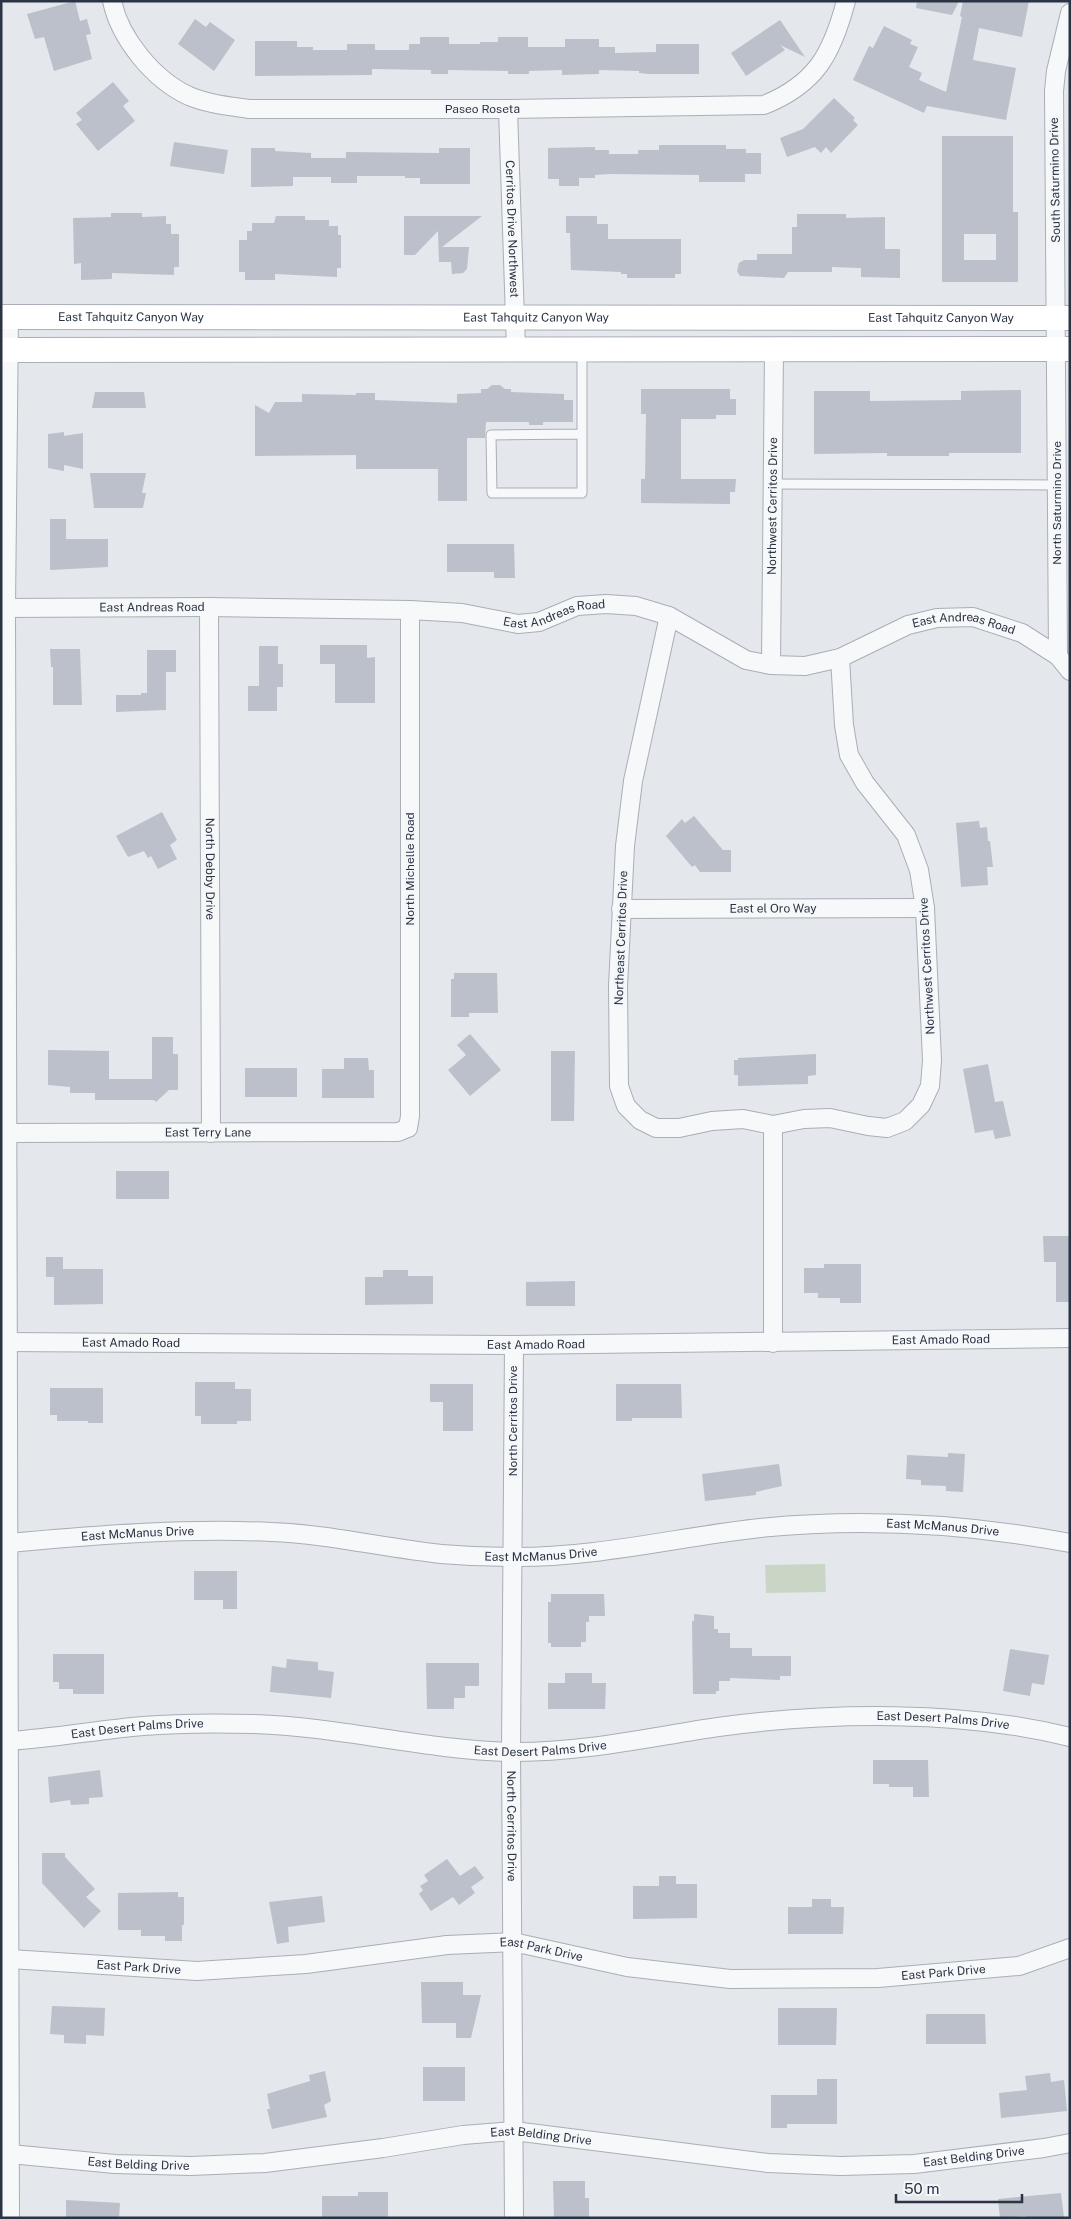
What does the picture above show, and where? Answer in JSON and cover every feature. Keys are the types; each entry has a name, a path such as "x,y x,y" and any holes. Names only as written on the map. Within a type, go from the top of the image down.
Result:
{"main road":[{"name":"East Tahquitz Canyon Way","path":"5,317 1063,318"},
{"path":"5,350 1063,349"}],"street":[{"name":"Paseo Roseta","path":"112,1 116,16 127,38 162,79 189,96 220,106 249,108 508,108 764,105 797,88 815,73 837,33 846,1"},
{"name":"South Saturmino Drive","path":"1063,349 1054,91 1058,62 1070,13"},
{"name":"Cerritos Drive Northwest","path":"508,108 516,349"},
{"path":"5,317 4,608 7,1133 4,1342 9,1543 10,2218"},
{"name":"Northwest Cerritos Drive","path":"771,665 774,349"},
{"name":"North Saturmino Drive","path":"1058,656 1057,485 1063,349"},
{"name":"East Andreas Road","path":"4,608 209,607 410,610 462,613 518,624 539,622 577,606 606,604 636,606 669,616 746,660 771,665 805,666 840,658 908,625 937,618 972,618 1022,633 1058,656 1070,671"},
{"name":"North Debby Drive","path":"209,607 211,1133"},
{"name":"North Michelle Road","path":"408,1128 410,1116 410,610"},
{"name":"Northeast Cerritos Drive","path":"669,616 633,782 624,846 621,910 619,1086 626,1106 640,1120 656,1128 742,1119 773,1125"},
{"name":"Northwest Cerritos Drive","path":"773,1125 804,1119 830,1118 887,1128 905,1121 921,1105 930,1086 932,1060 925,908 919,870 906,835 865,783 849,755 844,725 840,658"},
{"name":"East el Oro Way","path":"621,910 925,908"},
{"path":"773,1125 773,1343"},
{"name":"East Terry Lane","path":"7,1133 398,1132 408,1128"},
{"name":"East Amado Road","path":"4,1342 514,1345 1070,1338"},
{"name":"North Cerritos Drive","path":"514,1345 511,1752 514,2218"},
{"name":"East McManus Drive","path":"9,1543 130,1532 272,1532 362,1541 441,1554 512,1557 598,1553 687,1537 764,1528 878,1523 947,1527 1039,1537 1070,1543"},
{"name":"East Desert Palms Drive","path":"9,1740 58,1738 144,1726 254,1724 321,1728 446,1747 511,1752 569,1749 721,1727 824,1718 930,1717 1042,1730 1070,1737"},
{"name":"East Park Drive","path":"10,1959 198,1971 306,1964 447,1945 513,1942 627,1967 730,1979 878,1978 1019,1966 1070,1948"},
{"name":"East Belding Drive","path":"10,2154 115,2164 191,2166 265,2163 383,2148 463,2135 514,2132 768,2163 842,2166 914,2164 1070,2143"}],"lane":[{"path":"582,349 582,434 582,493 492,492 491,434 582,434"},
{"path":"772,484 1057,485"}],"green space":[{"path":"825,1564 826,1592 766,1593 765,1565"}],"building":[{"path":"75,1 80,21 87,19 91,34 86,35 92,59 54,71 44,37 35,39 27,14"},
{"path":"917,1 959,1 952,15 916,8"},
{"path":"963,1 1029,1 1022,37 979,28 973,60 1016,68 1006,120 927,106 924,113 853,80 869,46 873,48 884,26 912,40 910,44 918,47 909,67 922,73 919,80 946,92 962,17 960,16"},
{"path":"195,19 206,27 210,22 235,40 214,71 178,44"},
{"path":"780,20 805,57 780,45 785,50 746,76 731,53"},
{"path":"420,37 449,37 449,44 480,44 480,42 498,42 498,37 528,37 528,47 565,47 565,39 599,39 599,47 615,47 615,53 656,52 656,44 699,44 699,74 649,74 639,73 639,71 599,70 599,74 562,75 562,70 529,71 529,74 508,74 508,71 448,70 448,74 431,74 431,70 372,69 372,75 255,76 255,41 297,41 297,47 313,47 313,50 347,50 347,44 375,44 375,50 409,50 409,44 420,44"},
{"path":"113,82 129,101 123,106 135,121 98,151 76,124 82,120 76,113"},
{"path":"834,98 855,118 853,120 858,125 831,153 826,147 821,153 815,147 787,157 780,138 803,129"},
{"path":"942,136 1013,136 1013,212 1018,212 1018,282 942,282","holes":["964,234 996,234 996,260 964,260"]},
{"path":"174,142 228,150 224,174 170,166"},
{"path":"659,145 726,145 726,149 746,149 746,153 761,153 761,174 745,174 745,182 699,182 699,175 609,174 595,175 595,178 579,178 579,186 559,186 559,179 548,179 548,148 595,147 595,150 609,150 609,154 638,154 638,150 659,150"},
{"path":"251,148 275,148 275,151 311,153 311,158 346,158 346,152 439,153 439,148 470,148 470,184 420,184 420,178 405,178 405,176 357,176 357,183 331,183 331,177 293,177 293,186 251,187"},
{"path":"111,213 142,213 142,217 166,216 166,224 171,224 171,234 179,234 179,267 174,267 174,275 112,273 112,279 81,280 81,263 74,264 73,218 111,217"},
{"path":"797,214 846,214 846,218 885,217 885,249 900,249 900,278 861,277 861,268 832,267 832,272 788,272 784,278 740,276 737,271 739,263 744,260 757,260 757,254 792,254 792,227 797,227"},
{"path":"276,216 305,216 305,220 329,220 329,226 338,226 338,235 341,235 341,268 337,268 337,277 275,274 275,280 245,280 245,272 239,272 239,240 247,240 247,231 252,231 252,223 274,223"},
{"path":"404,216 482,216 442,247 469,247 467,269 463,273 452,274 451,262 439,262 438,231 415,255 404,255"},
{"path":"566,216 597,216 597,224 608,224 608,239 681,239 681,274 675,274 675,278 627,278 627,274 621,274 621,272 571,270 570,233 566,233"},
{"path":"492,385 500,385 505,389 511,389 511,392 564,394 564,400 573,400 573,422 543,422 543,425 529,425 529,422 486,422 485,438 467,438 467,501 438,501 438,469 356,469 356,455 255,456 255,405 269,413 275,402 302,402 302,394 356,395 356,393 375,393 375,400 457,403 457,394 481,393 481,389 487,389"},
{"path":"641,389 730,389 730,399 736,399 736,415 716,415 716,419 681,419 681,479 736,479 735,492 730,492 730,504 641,503 641,479 645,479 646,414 641,414"},
{"path":"1021,390 1021,453 949,453 949,456 887,456 887,453 814,454 814,391 870,391 870,401 961,400 961,391"},
{"path":"95,392 144,392 146,408 92,408"},
{"path":"64,432 64,436 83,433 83,469 64,465 64,471 48,468 48,434"},
{"path":"90,473 146,473 142,493 146,493 143,508 94,508"},
{"path":"50,519 66,519 66,539 108,539 108,567 50,570"},
{"path":"447,544 514,544 515,578 494,578 494,572 447,572"},
{"path":"320,645 367,645 367,658 375,657 375,703 335,703 335,664 320,664"},
{"path":"259,646 278,646 278,664 283,664 283,687 277,687 277,711 248,711 248,686 259,686"},
{"path":"50,649 80,649 82,705 53,705 53,667 51,667"},
{"path":"147,650 176,650 176,672 166,672 166,710 116,712 116,695 141,695 141,693 147,693"},
{"path":"162,812 177,840 170,845 177,859 158,869 151,856 148,858 144,851 128,857 116,836"},
{"path":"694,816 723,850 731,850 731,872 700,872 695,865 692,867 666,836 682,819 685,823"},
{"path":"979,821 980,828 987,827 993,867 987,867 988,885 961,887 956,823"},
{"path":"454,973 497,973 498,1013 469,1013 469,1017 451,1017 451,979 454,979"},
{"path":"470,1034 501,1070 470,1096 448,1070 466,1055 457,1045"},
{"path":"152,1037 173,1037 173,1054 178,1054 178,1090 169,1090 156,1102 154,1100 95,1100 95,1093 70,1093 70,1087 48,1085 48,1050 109,1051 109,1079 152,1079"},
{"path":"551,1051 575,1051 574,1121 551,1121"},
{"path":"816,1054 816,1075 808,1076 808,1084 738,1086 738,1075 734,1075 734,1060 738,1060 738,1058"},
{"path":"344,1058 368,1058 369,1070 374,1070 374,1098 322,1098 322,1069 344,1069"},
{"path":"988,1064 995,1102 1003,1101 1011,1136 995,1139 993,1130 975,1133 963,1069"},
{"path":"245,1068 297,1068 297,1097 245,1097"},
{"path":"116,1171 169,1171 169,1199 116,1199"},
{"path":"1043,1236 1070,1236 1070,1302 1056,1302 1056,1262 1044,1262"},
{"path":"46,1257 63,1257 63,1269 103,1269 103,1304 54,1305 54,1277 46,1277"},
{"path":"824,1264 861,1264 861,1303 840,1303 840,1298 818,1298 818,1293 804,1293 804,1268 824,1268"},
{"path":"383,1270 408,1270 408,1276 433,1276 433,1304 365,1305 365,1277 383,1277"},
{"path":"575,1281 575,1306 526,1306 526,1282"},
{"path":"195,1382 235,1382 235,1389 251,1389 251,1421 237,1421 237,1424 201,1424 201,1416 195,1416"},
{"path":"430,1384 473,1384 473,1431 443,1431 443,1402 430,1402"},
{"path":"616,1384 681,1384 682,1418 632,1418 632,1421 616,1421"},
{"path":"50,1388 103,1388 103,1423 57,1421 57,1415 50,1415"},
{"path":"948,1453 965,1454 963,1492 946,1491 946,1486 921,1485 921,1480 906,1479 907,1455 948,1457"},
{"path":"779,1464 782,1486 756,1492 756,1495 705,1501 702,1474"},
{"path":"194,1571 237,1571 237,1609 223,1609 223,1600 194,1600"},
{"path":"551,1594 604,1594 605,1616 589,1616 589,1622 586,1622 586,1642 581,1642 581,1647 551,1647 551,1643 548,1643 548,1602 551,1602"},
{"path":"694,1614 714,1616 714,1629 718,1629 718,1633 730,1633 730,1648 752,1648 752,1656 791,1656 791,1676 780,1676 780,1680 730,1678 730,1681 719,1681 719,1691 716,1691 716,1694 693,1694 692,1621 694,1621"},
{"path":"1010,1649 1049,1655 1044,1685 1032,1683 1030,1696 1003,1691"},
{"path":"53,1654 104,1654 104,1694 73,1694 73,1689 59,1689 59,1682 53,1682"},
{"path":"287,1659 318,1662 318,1670 334,1672 331,1698 270,1692 272,1666 286,1668"},
{"path":"426,1663 479,1663 479,1686 465,1686 465,1698 454,1698 454,1709 427,1709"},
{"path":"565,1673 592,1673 592,1683 606,1683 605,1709 548,1709 548,1683 565,1683"},
{"path":"873,1760 928,1760 929,1797 913,1797 913,1787 889,1787 889,1784 873,1784"},
{"path":"100,1770 103,1797 89,1798 89,1804 71,1805 70,1800 50,1803 48,1777"},
{"path":"42,1853 65,1853 65,1857 95,1889 86,1897 101,1911 84,1928 42,1883"},
{"path":"447,1859 460,1876 475,1866 484,1878 471,1887 475,1893 459,1905 453,1897 431,1911 419,1894 423,1890 420,1886 428,1881 424,1875"},
{"path":"659,1876 676,1876 676,1884 697,1884 697,1918 633,1919 633,1886 659,1886"},
{"path":"178,1892 178,1897 184,1897 182,1941 165,1941 165,1936 141,1936 141,1930 118,1930 118,1893"},
{"path":"322,1896 325,1922 288,1927 289,1942 277,1944 269,1902"},
{"path":"812,1899 831,1899 831,1907 844,1907 843,1934 788,1934 788,1907 812,1907"},
{"path":"421,1982 463,1982 463,1995 481,1995 471,2038 456,2038 456,2023 422,2023"},
{"path":"52,2006 105,2008 104,2036 86,2035 86,2044 64,2043 64,2035 50,2034"},
{"path":"778,2008 837,2008 836,2045 778,2045"},
{"path":"926,2014 985,2014 986,2044 926,2044"},
{"path":"423,2067 465,2067 465,2101 423,2101"},
{"path":"325,2071 331,2101 324,2105 327,2117 272,2129 267,2109 270,2109 267,2094 310,2081 309,2075"},
{"path":"1050,2073 1051,2082 1064,2080 1067,2111 1001,2118 999,2093 1027,2090 1025,2076"},
{"path":"817,2079 837,2079 837,2124 787,2124 787,2128 771,2128 771,2095 817,2095"},
{"path":"553,2181 585,2181 585,2198 589,2198 589,2218 554,2218"},
{"path":"358,2192 388,2192 388,2218 322,2217 322,2196 358,2196"},
{"path":"1061,2193 1064,2218 1026,2218 1026,2216 1000,2218 998,2199"},
{"path":"66,2200 120,2203 119,2218 66,2218"}]}
